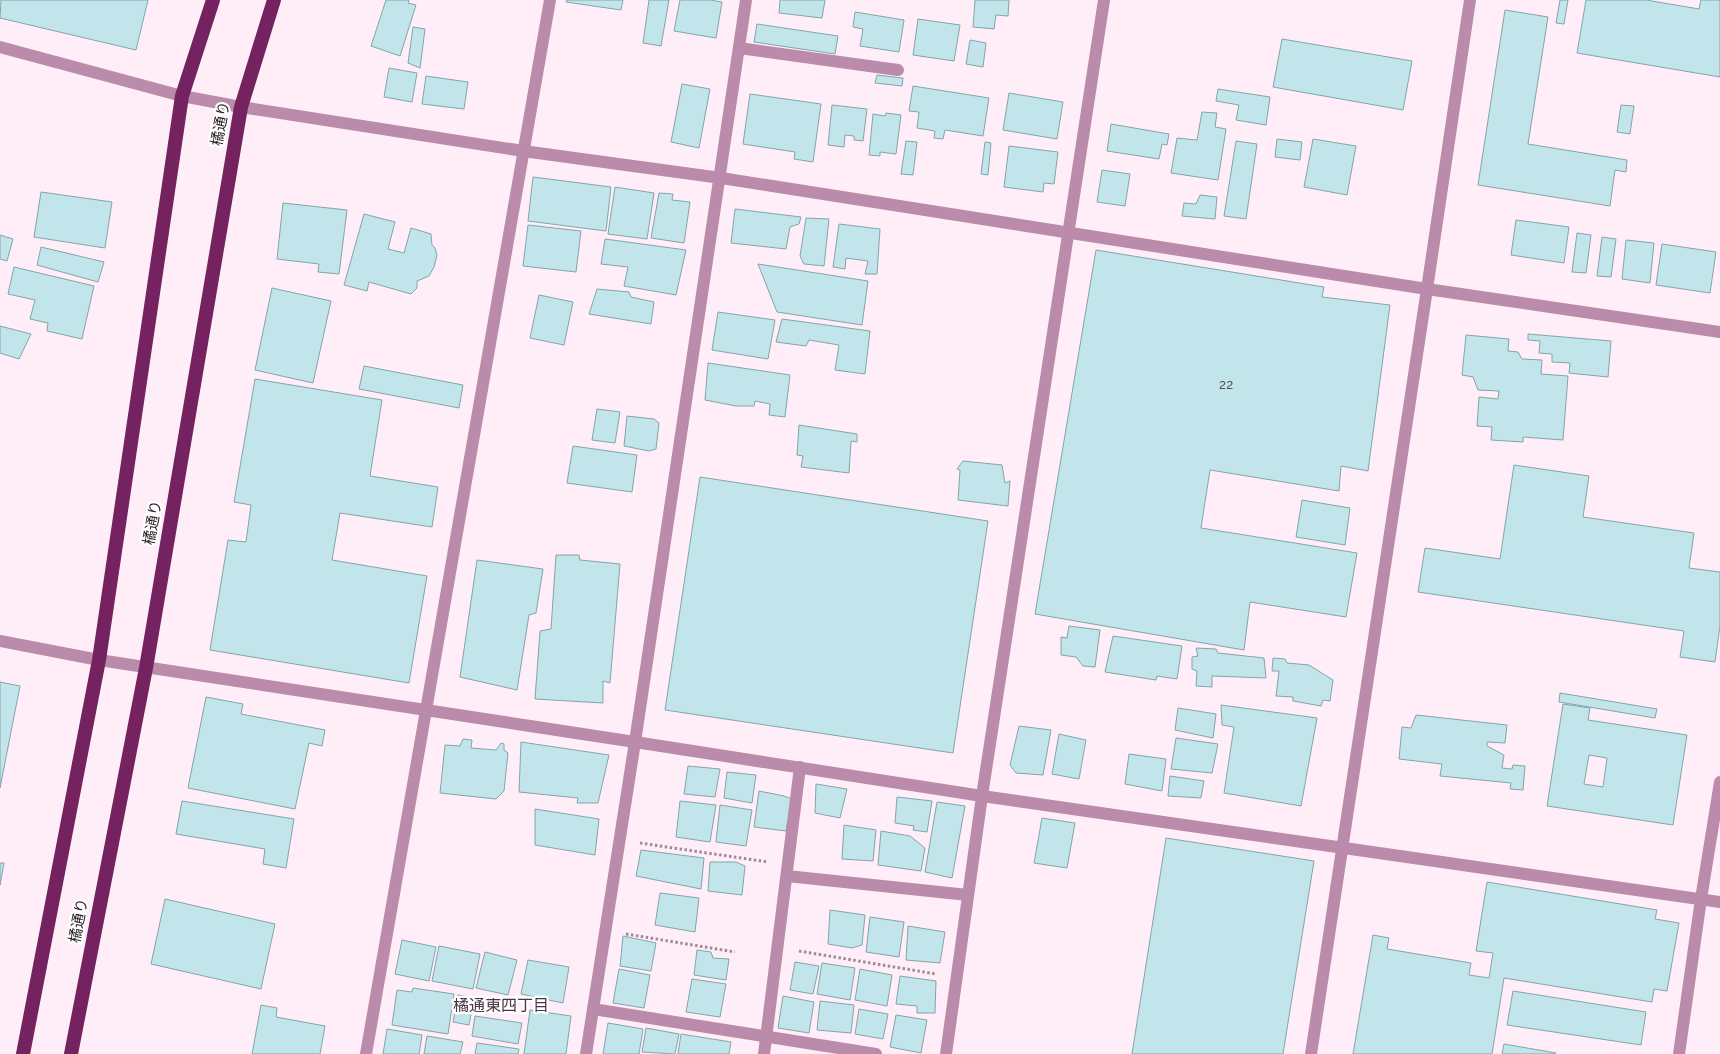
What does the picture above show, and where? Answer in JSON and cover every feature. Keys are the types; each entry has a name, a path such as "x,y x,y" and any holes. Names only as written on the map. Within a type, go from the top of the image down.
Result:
{"highway":[{"name":"橘通り","path":"23,1054 99,660 182,96 213,0"},
{"name":"橘通り","path":"71,1054 146,668 240,107 274,0"}],"street":[{"path":"366,1054 550,0"},
{"path":"586,1054 636,742 746,0"},
{"path":"946,1054 982,796 1104,0"},
{"path":"1311,1054 1470,0"},
{"path":"0,47 182,96 240,107 523,151 720,178 1427,289 1720,332"},
{"path":"739,48 898,70"},
{"path":"0,641 146,668 982,796 1720,902"},
{"path":"764,1054 800,767"},
{"path":"1679,1054 1700,899 1720,782"},
{"path":"787,870 968,895"},
{"path":"593,1009 876,1054"}],"path":[{"path":"620,840 787,870"},
{"path":"606,930 735,952"},
{"path":"777,948 956,977"}],"building":[{"path":"1,0 148,0 136,50 0,18"},
{"path":"386,0 409,0 408,3 416,5 400,56 371,46"},
{"path":"567,0 623,0 621,10 566,2"},
{"path":"649,0 669,0 661,46 643,43"},
{"path":"680,0 722,2 716,38 674,31"},
{"path":"780,0 825,0 822,18 779,13"},
{"path":"975,0 1009,0 1008,16 996,15 994,29 973,27"},
{"path":"1560,0 1568,0 1564,24 1556,23"},
{"path":"1586,0 1646,0 1699,9 1701,0 1720,0 1720,77 1577,53"},
{"path":"1505,10 1548,17 1528,144 1627,160 1626,172 1615,170 1610,206 1478,185"},
{"path":"855,12 904,20 899,52 860,46 863,29 853,27"},
{"path":"918,19 960,25 954,61 913,55"},
{"path":"757,24 838,36 835,54 754,42"},
{"path":"413,27 425,29 420,68 408,63"},
{"path":"1282,39 1412,61 1403,110 1273,87"},
{"path":"970,40 986,43 983,67 966,64"},
{"path":"389,68 417,73 412,102 384,97"},
{"path":"877,75 903,78 902,86 875,83"},
{"path":"426,76 468,82 464,109 422,104"},
{"path":"682,84 710,89 699,148 671,142"},
{"path":"913,86 989,98 983,136 945,130 943,139 934,138 935,131 917,128 919,112 909,111"},
{"path":"1218,89 1270,97 1266,125 1236,120 1239,105 1216,101"},
{"path":"1009,93 1063,102 1057,139 1003,130"},
{"path":"750,94 821,104 813,162 794,159 795,152 743,144"},
{"path":"832,105 867,109 863,141 854,140 854,136 845,135 844,147 828,145"},
{"path":"1621,105 1634,106 1630,134 1617,132"},
{"path":"1202,112 1217,113 1215,127 1226,129 1218,180 1171,173 1177,138 1197,140"},
{"path":"886,113 901,115 896,154 880,152 880,156 869,155 873,114 885,116"},
{"path":"1111,124 1169,134 1167,145 1162,144 1159,159 1107,151"},
{"path":"1277,139 1302,142 1300,160 1275,157"},
{"path":"1313,139 1356,146 1347,195 1304,187"},
{"path":"906,141 917,142 913,175 901,174"},
{"path":"1236,141 1257,144 1246,219 1224,216"},
{"path":"985,142 991,143 988,175 981,174"},
{"path":"1009,146 1058,152 1054,184 1044,183 1043,192 1004,187"},
{"path":"1102,170 1130,174 1125,206 1097,202"},
{"path":"533,177 611,187 606,231 528,221"},
{"path":"615,187 654,193 647,239 608,234"},
{"path":"41,192 112,202 105,248 34,237"},
{"path":"659,193 673,194 672,200 690,202 684,243 651,238"},
{"path":"1200,195 1217,197 1215,219 1182,216 1184,203 1196,204"},
{"path":"283,203 347,210 339,274 318,272 319,264 277,259"},
{"path":"735,209 801,217 799,224 790,227 786,249 731,243"},
{"path":"364,214 395,222 388,249 404,253 411,228 431,234 432,245 437,255 434,267 429,276 417,281 417,288 411,294 369,282 367,291 344,285"},
{"path":"806,218 829,219 824,266 804,264 800,256"},
{"path":"1516,220 1569,227 1564,263 1511,255"},
{"path":"839,224 880,229 877,274 865,274 868,261 846,258 845,269 833,267"},
{"path":"528,225 581,231 576,272 523,266"},
{"path":"1577,233 1591,235 1586,273 1572,272"},
{"path":"0,235 13,239 7,261 0,259"},
{"path":"1602,237 1616,239 1611,277 1597,276"},
{"path":"605,239 686,250 676,295 624,286 628,267 601,264"},
{"path":"1626,240 1654,243 1650,283 1622,279"},
{"path":"1662,244 1716,252 1710,293 1656,285"},
{"path":"41,247 104,262 98,282 37,265"},
{"path":"1096,250 1324,287 1322,297 1390,305 1368,471 1341,466 1339,491 1210,470 1201,528 1357,553 1346,617 1250,602 1244,650 1035,614"},
{"path":"758,264 868,281 862,325 777,312"},
{"path":"14,267 94,286 82,339 47,331 48,323 30,319 35,300 8,294"},
{"path":"272,288 331,301 313,383 255,370"},
{"path":"597,289 629,292 631,297 654,302 651,324 589,314"},
{"path":"539,295 573,302 564,345 530,338"},
{"path":"718,312 775,320 768,359 712,350"},
{"path":"782,319 870,331 865,374 835,370 839,345 809,340 806,346 776,342"},
{"path":"0,326 31,334 19,359 0,353"},
{"path":"1528,334 1611,341 1608,377 1569,373 1570,363 1552,362 1552,354 1539,353 1540,341 1528,340"},
{"path":"1466,335 1509,339 1508,351 1518,352 1522,359 1542,360 1541,374 1568,376 1563,440 1523,437 1523,442 1491,440 1492,427 1477,426 1479,397 1498,399 1499,391 1478,390 1473,377 1462,375"},
{"path":"708,363 790,375 785,417 769,415 770,404 755,401 754,406 736,406 705,400"},
{"path":"364,366 463,385 459,408 359,389"},
{"path":"255,379 382,400 370,476 438,487 432,527 340,513 332,560 427,576 409,683 210,650 228,540 246,542 251,505 234,502"},
{"path":"597,409 620,412 615,443 592,440"},
{"path":"627,416 654,419 659,423 656,449 649,451 624,446"},
{"path":"799,425 857,434 857,442 851,441 849,473 801,467 803,456 797,455"},
{"path":"573,446 637,455 632,492 567,483"},
{"path":"963,461 1002,465 1005,483 1010,481 1008,506 958,500 960,470 957,469"},
{"path":"1514,465 1589,476 1583,517 1694,533 1689,568 1720,572 1720,626 1715,662 1680,657 1684,631 1418,592 1425,548 1500,559"},
{"path":"700,477 988,521 953,753 665,710"},
{"path":"1302,500 1350,508 1345,545 1296,537"},
{"path":"556,555 579,555 580,560 620,564 610,683 603,681 603,703 535,699 540,631 551,629"},
{"path":"477,560 543,569 536,613 529,615 517,690 460,677"},
{"path":"1069,626 1100,630 1095,667 1083,666 1076,657 1061,655 1061,637 1067,638"},
{"path":"1113,636 1182,646 1177,679 1157,676 1156,680 1105,672"},
{"path":"1196,648 1216,649 1218,653 1264,658 1266,678 1212,676 1212,687 1196,686 1197,671 1192,669 1192,657 1198,656"},
{"path":"1273,658 1285,659 1287,663 1309,665 1333,680 1330,701 1323,700 1321,706 1293,701 1293,697 1276,696 1279,671 1272,671"},
{"path":"0,682 20,686 0,788"},
{"path":"1560,693 1657,709 1655,718 1559,702"},
{"path":"206,697 243,704 241,714 325,730 322,746 309,743 295,809 188,788"},
{"path":"1563,704 1590,708 1588,720 1687,735 1673,825 1547,806","holes":["1589,755 1607,758 1603,787 1584,784"]},
{"path":"1221,705 1317,718 1301,806 1224,793 1234,727 1222,725"},
{"path":"1178,708 1216,714 1213,738 1175,730"},
{"path":"1416,715 1507,725 1505,743 1487,742 1487,746 1504,755 1502,768 1512,769 1513,765 1525,766 1523,790 1510,789 1511,783 1440,776 1442,764 1399,759 1402,727 1411,728"},
{"path":"1019,726 1051,730 1043,775 1016,773 1010,765"},
{"path":"1059,734 1086,740 1079,779 1052,774"},
{"path":"1176,738 1218,744 1212,773 1171,769"},
{"path":"463,739 472,740 471,748 496,750 501,743 504,744 504,750 508,753 504,791 496,799 440,793 445,745 460,746"},
{"path":"521,742 609,755 598,803 577,803 578,798 519,792"},
{"path":"1129,754 1166,759 1162,791 1125,784"},
{"path":"688,766 720,769 715,797 684,794"},
{"path":"727,772 756,775 752,803 724,798"},
{"path":"1170,776 1204,781 1201,798 1168,796"},
{"path":"816,784 847,789 840,818 815,813"},
{"path":"759,791 792,799 786,831 754,827"},
{"path":"897,797 932,801 927,832 913,830 914,826 895,823"},
{"path":"182,801 294,819 286,868 263,864 265,849 176,834"},
{"path":"680,801 716,805 710,842 676,837"},
{"path":"937,802 965,806 952,878 925,872"},
{"path":"720,805 752,810 746,846 716,842"},
{"path":"535,809 599,819 595,855 535,845"},
{"path":"1042,818 1075,823 1067,868 1034,863"},
{"path":"844,825 876,830 873,861 842,859"},
{"path":"881,831 910,836 925,848 921,871 878,865"},
{"path":"1166,838 1314,861 1283,1054 1132,1054"},
{"path":"641,850 704,858 701,889 636,876"},
{"path":"710,862 736,862 745,866 742,895 708,891"},
{"path":"0,863 4,863 0,885"},
{"path":"1487,882 1657,910 1655,919 1679,923 1667,991 1654,989 1652,1002 1504,978 1492,1054 1353,1054 1373,935 1389,938 1387,949 1471,963 1469,975 1489,978 1493,953 1476,951"},
{"path":"660,893 699,898 695,932 655,925"},
{"path":"165,899 275,924 261,989 151,964"},
{"path":"830,910 865,915 862,945 852,948 828,944"},
{"path":"870,917 904,922 899,957 866,952"},
{"path":"908,926 945,932 940,963 906,960"},
{"path":"623,936 656,943 651,971 620,966"},
{"path":"402,940 436,947 429,981 395,974"},
{"path":"439,946 480,954 473,989 432,981"},
{"path":"697,950 711,952 713,958 729,959 726,980 694,975"},
{"path":"485,952 517,960 508,995 476,988"},
{"path":"528,960 569,967 563,1003 521,994"},
{"path":"795,962 819,966 813,994 790,990"},
{"path":"822,963 855,968 850,1000 817,994"},
{"path":"619,969 650,975 644,1008 613,1003"},
{"path":"860,969 892,975 887,1006 855,1000"},
{"path":"900,976 936,981 935,1013 917,1013 917,1006 896,1004"},
{"path":"692,979 726,984 720,1017 686,1012"},
{"path":"413,988 454,994 448,1034 392,1025 397,990 412,992"},
{"path":"1513,991 1646,1012 1641,1045 1507,1025"},
{"path":"458,995 474,998 469,1025 453,1022"},
{"path":"783,996 814,1002 809,1033 778,1028"},
{"path":"820,1001 854,1005 851,1033 817,1030"},
{"path":"261,1005 277,1008 276,1017 325,1026 320,1054 252,1054"},
{"path":"859,1009 888,1014 883,1039 855,1034"},
{"path":"530,1010 571,1016 566,1054 524,1054"},
{"path":"896,1015 927,1020 921,1053 890,1047"},
{"path":"475,1016 522,1023 518,1044 472,1036"},
{"path":"608,1023 643,1029 639,1054 603,1054"},
{"path":"646,1028 679,1034 675,1054 642,1052"},
{"path":"387,1029 422,1035 419,1054 383,1054"},
{"path":"681,1034 731,1042 729,1054 678,1054"},
{"path":"427,1036 463,1042 460,1054 424,1054"},
{"path":"477,1043 519,1049 518,1054 475,1054"},
{"path":"1504,1044 1556,1053 1502,1054"}],"district":[{"name":"橘通東四丁目","path":"501,1007"}]}
